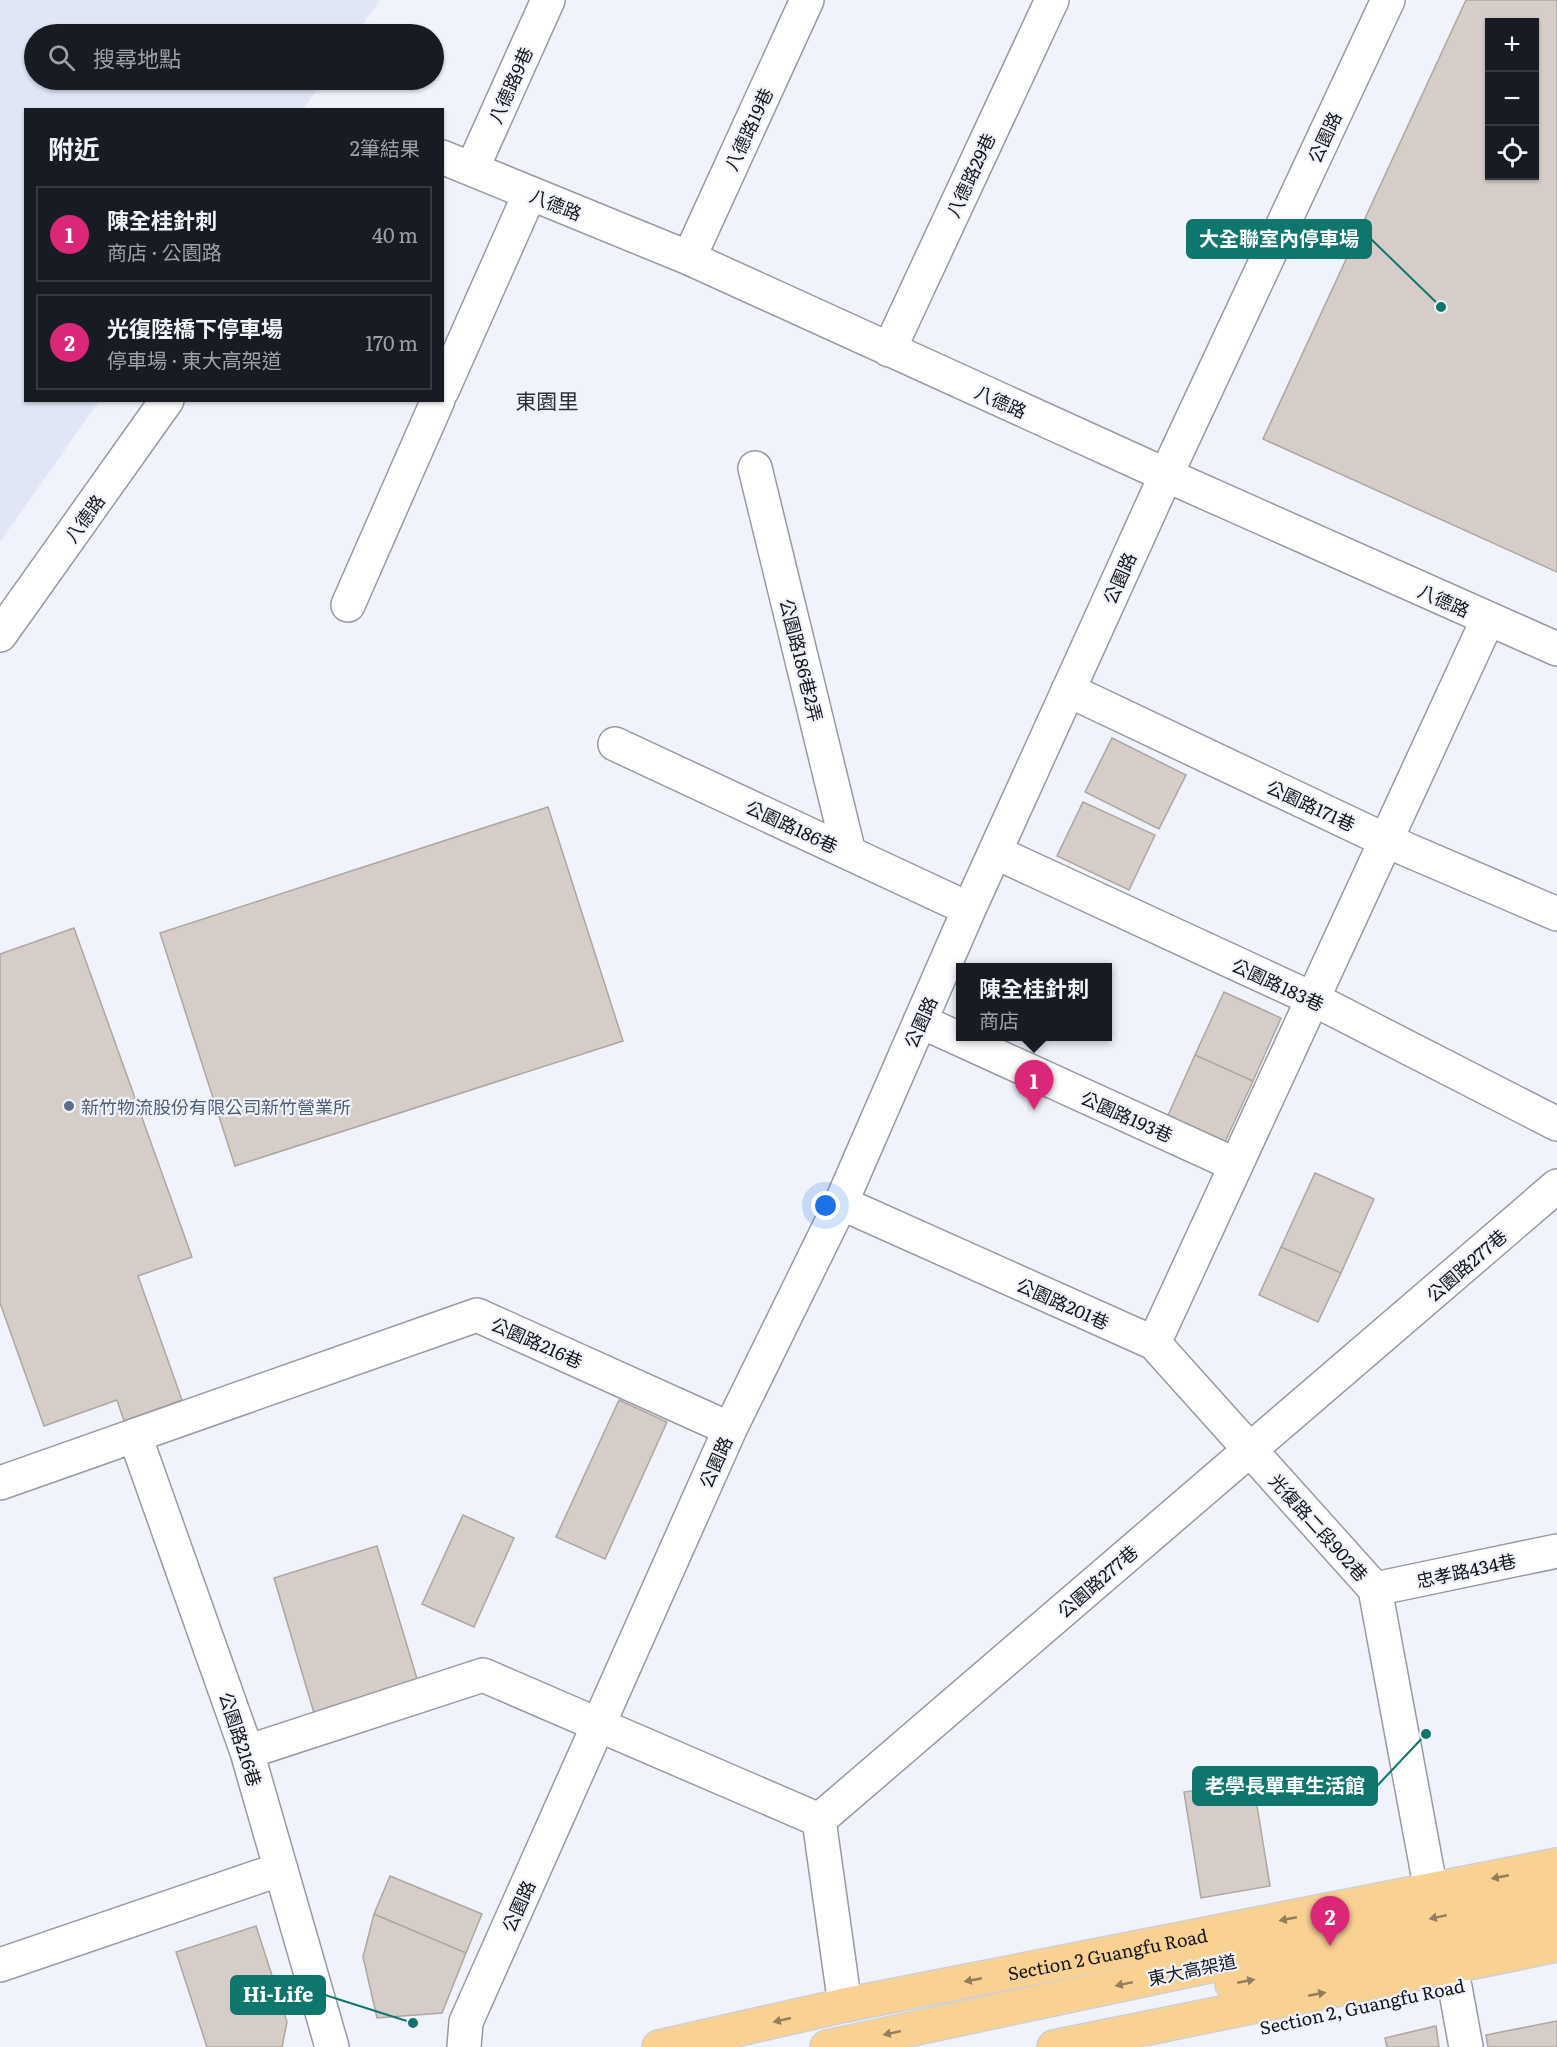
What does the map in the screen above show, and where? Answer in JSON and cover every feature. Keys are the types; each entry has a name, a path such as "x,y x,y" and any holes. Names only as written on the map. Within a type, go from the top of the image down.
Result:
{"main road":[{"name":"Section 2 Guangfu Road","path":"659,2047 845,2005 1557,1865"},
{"name":"東大高架道","path":"827,2047 1557,1892"},
{"path":"921,2047 1557,1918"},
{"path":"1054,2047 1557,1945"},
{"name":"Section 2, Guangfu Road","path":"1166,2047 1557,1966"}],"street":[{"name":"八德路9巷","path":"457,163 548,0"},
{"name":"八德路19巷","path":"689,258 807,0"},
{"name":"八德路29巷","path":"889,350 1052,0"},
{"name":"公園路","path":"464,2047 466,2022 730,1429 841,1203 969,909 1068,690 1388,0"},
{"name":"八德路","path":"457,163 689,258 1166,475 1557,649"},
{"path":"444,386 530,193"},
{"name":"八德路","path":"0,635 166,402"},
{"path":"348,605 437,402"},
{"name":"公園路186巷2弄","path":"755,468 849,853"},
{"path":"1154,1343 1488,620"},
{"name":"公園路171巷","path":"1068,690 1387,841 1557,914"},
{"name":"公園路186巷","path":"615,744 969,909"},
{"name":"公園路183巷","path":"995,852 1313,999 1557,1124"},
{"name":"公園路193巷","path":"920,1021 956,1037"},
{"name":"公園路193巷","path":"964,1041 1236,1165"},
{"name":"公園路277巷","path":"819,1820 1557,1186"},
{"name":"公園路201巷","path":"841,1203 1154,1343 1250,1450"},
{"name":"公園路216巷","path":"0,1483 477,1316 730,1429"},
{"name":"公園路216巷","path":"135,1436 248,1752 332,2047"},
{"name":"光復路二段902巷","path":"1250,1450 1375,1589 1431,1891"},
{"name":"忠孝路434巷","path":"1375,1589 1557,1551"},
{"path":"248,1752 483,1675 819,1820 845,2005"},
{"path":"0,1965 281,1869"},
{"path":"1455,1987 1466,2047"}],"shaded area":[{"path":"0,0 380,0 363,24 24,24 24,90 317,90 304,108 24,108 24,402 98,402 0,542"}],"building":[{"path":"1466,0 1557,0 1557,572 1263,439"},
{"path":"1112,738 1186,775 1159,829 1085,792"},
{"path":"1083,802 1155,835 1129,890 1057,856"},
{"path":"548,807 623,1041 235,1166 160,933"},
{"name":"新竹物流股份有限公司新竹營業所","path":"74,928 192,1257 138,1276 182,1400 124,1421 117,1400 44,1426 0,1303 0,954"},
{"path":"1224,992 1281,1018 1253,1081 1195,1055"},
{"path":"1195,1055 1253,1081 1218,1157 1161,1131"},
{"path":"1315,1173 1374,1199 1341,1273 1281,1247"},
{"path":"1281,1247 1341,1273 1318,1322 1259,1295"},
{"path":"619,1400 667,1422 605,1559 556,1537"},
{"path":"463,1515 514,1538 474,1627 422,1604"},
{"path":"377,1546 418,1682 314,1713 274,1578"},
{"path":"1253,1781 1270,1886 1201,1898 1184,1792"},
{"path":"390,1876 482,1914 466,1953 374,1914"},
{"path":"374,1914 466,1953 442,2013 377,2018 363,1957"},
{"path":"256,1926 287,2022 282,2047 207,2047 176,1952"},
{"path":"1557,2021 1557,2047 1488,2047 1486,2035"},
{"path":"1436,2026 1439,2047 1387,2047 1385,2038"}],"place":[{"name":"大全聯室內停車場","path":"1441,307"},
{"name":"新竹物流股份有限公司新竹營業所","path":"69,1106"},
{"name":"陳全桂針刺","path":"1034,1110"},
{"name":"老學長單車生活館","path":"1426,1734"},
{"name":"光復陸橋下停車場","path":"1330,1946"},
{"name":"Hi-Life","path":"413,2023"}],"district":[{"name":"東園里","path":"547,399"}]}
